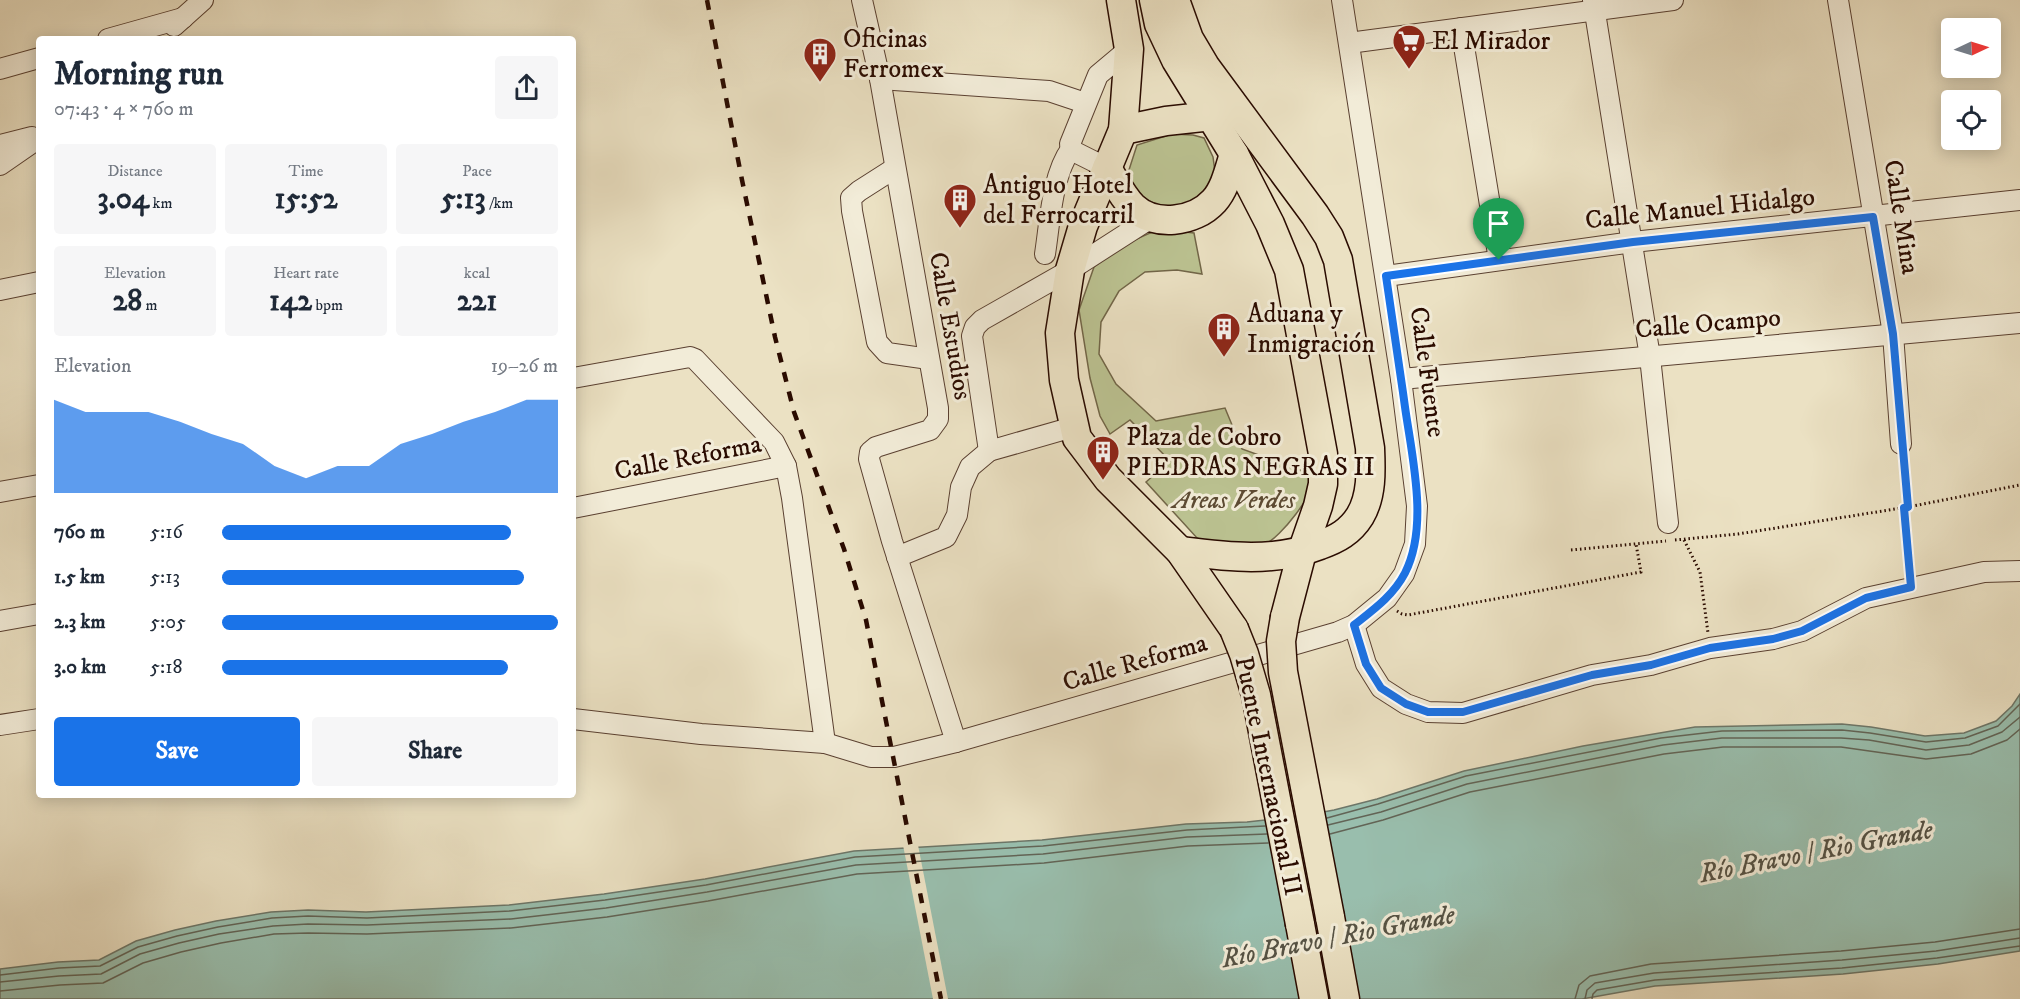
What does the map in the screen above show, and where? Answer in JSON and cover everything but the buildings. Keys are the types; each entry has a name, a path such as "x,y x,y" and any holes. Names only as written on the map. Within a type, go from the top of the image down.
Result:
{"highway":[{"path":"1121,0 1129,50 1123,130 1107,168 1134,207 1151,218 1168,220 1193,216 1214,202 1226,181 1234,154 1176,60 1159,24 1154,0"},
{"path":"1175,0 1189,39 1205,66 1329,237 1338,260 1370,448 1371,474 1368,495 1361,514 1339,538 1302,552 1269,558 1245,558 1180,551"},
{"path":"1123,130 1166,121 1212,116"},
{"name":"Puente Internacional II","path":"1234,154 1270,224 1289,270 1323,454 1323,484 1318,506 1302,552 1285,617 1281,641 1282,672 1345,999"},
{"name":"Puente Internacional II","path":"1107,168 1083,226 1070,270 1060,333 1064,380 1073,426 1077,438 1108,479 1180,551 1234,629 1256,695 1314,999"}],"street":[{"path":"162,36 203,0"},
{"name":"Calle Estudios","path":"862,0 880,79 938,408 938,419 930,430 876,447 870,452 869,459 897,557 956,742"},
{"name":"Calle Fuente","path":"1342,0 1386,276 1417,506 1415,544 1404,574"},
{"path":"1349,44 1461,28 1594,5 1673,0"},
{"name":"Calle Mina","path":"1838,0 1893,334 1901,444"},
{"path":"1594,5 1650,357 1668,523"},
{"path":"119,36 183,18"},
{"path":"1461,28 1499,260"},
{"path":"1045,254 1058,174 1063,160 1071,149 1070,144 1085,103 1101,70 1129,50"},
{"path":"0,69 36,59"},
{"path":"880,79 1049,91 1085,103"},
{"path":"0,145 36,138"},
{"path":"0,165 36,139"},
{"path":"1071,149 1107,168"},
{"path":"895,168 851,198 852,211 878,342 887,353 929,359"},
{"name":"Calle Manuel Hidalgo","path":"1386,276 1633,242 2020,200"},
{"path":"988,451 972,336 975,327 982,320 1070,270 1151,218"},
{"path":"0,290 36,283"},
{"name":"Calle Ocampo","path":"1401,379 2020,323"},
{"path":"576,377 682,358 695,359 774,442 786,466"},
{"path":"897,557 946,537 957,515 961,487 970,467 988,451 1073,426"},
{"name":"Calle Reforma","path":"576,507 786,466 825,743"},
{"path":"0,492 36,486"},
{"path":"1354,625 1366,664 1381,688 1406,704 1428,712 1463,712 1592,675 1651,665 1710,648 1773,639 1802,631 1866,598 1984,572 2020,571"},
{"name":"Calle Reforma","path":"576,719 701,734 825,743 871,757 894,757 956,742 1327,635 1354,625 1387,598 1404,574"},
{"path":"0,621 36,615"},
{"path":"0,725 36,719"}],"path":[{"path":"1901,444 1911,587"},
{"path":"1571,550 1738,534 1906,508 2020,485"},
{"path":"1684,540 1700,572 1710,648"},
{"path":"1387,598 1398,612 1408,615 1641,572 1636,544"}],"green space":[{"path":"1172,134 1204,138 1213,157 1215,172 1208,191 1198,201 1166,208 1151,202 1128,187 1127,176 1137,145"},
{"name":"Areas Verdes","path":"1159,229 1194,233 1202,274 1177,270 1145,272 1119,291 1101,322 1099,354 1116,384 1156,421 1225,408 1242,449 1314,475 1304,503 1296,514 1271,540 1256,548 1228,554 1197,538 1146,482 1170,461 1130,420 1110,434 1100,416 1090,378 1079,310 1094,267 1125,244"}],"water":[{"name":"Río Bravo / Rio Grande","path":"2020,694 2020,951 1938,964 1843,974 1655,986 1582,999 0,999 0,969 99,960 136,941 175,930 271,912 308,910 366,912 509,905 705,879 854,851 1042,840 1186,824 1247,822 1302,816 1377,799 1464,771 1583,746 1695,727 1842,724 1925,736 1964,733 1996,721 2012,706"}],"pier":[{"path":"903,845 918,845 948,999 933,999"}],"railway":[{"path":"707,0 775,337 794,412 844,549 866,620 941,999"}],"place":[{"name":"El Mirador","path":"1409,70"},
{"name":"Oficinas Ferromex","path":"820,83"},
{"name":"Antiguo Hotel del Ferrocarril","path":"960,229"},
{"name":"Aduana y Inmigración","path":"1224,358"},
{"name":"Plaza de Cobro PIEDRAS NEGRAS II","path":"1103,481"}],"route":[{"path":"1873,217 1893,334 1908,507 1904,508 1911,587 1866,598 1802,631 1773,639 1710,648 1651,665 1592,675 1463,712 1428,712 1406,704 1381,688 1366,664 1354,625 1387,598 1404,574 1415,544 1417,506 1413,462 1386,276 1499,260 1633,242 1873,217"}]}
